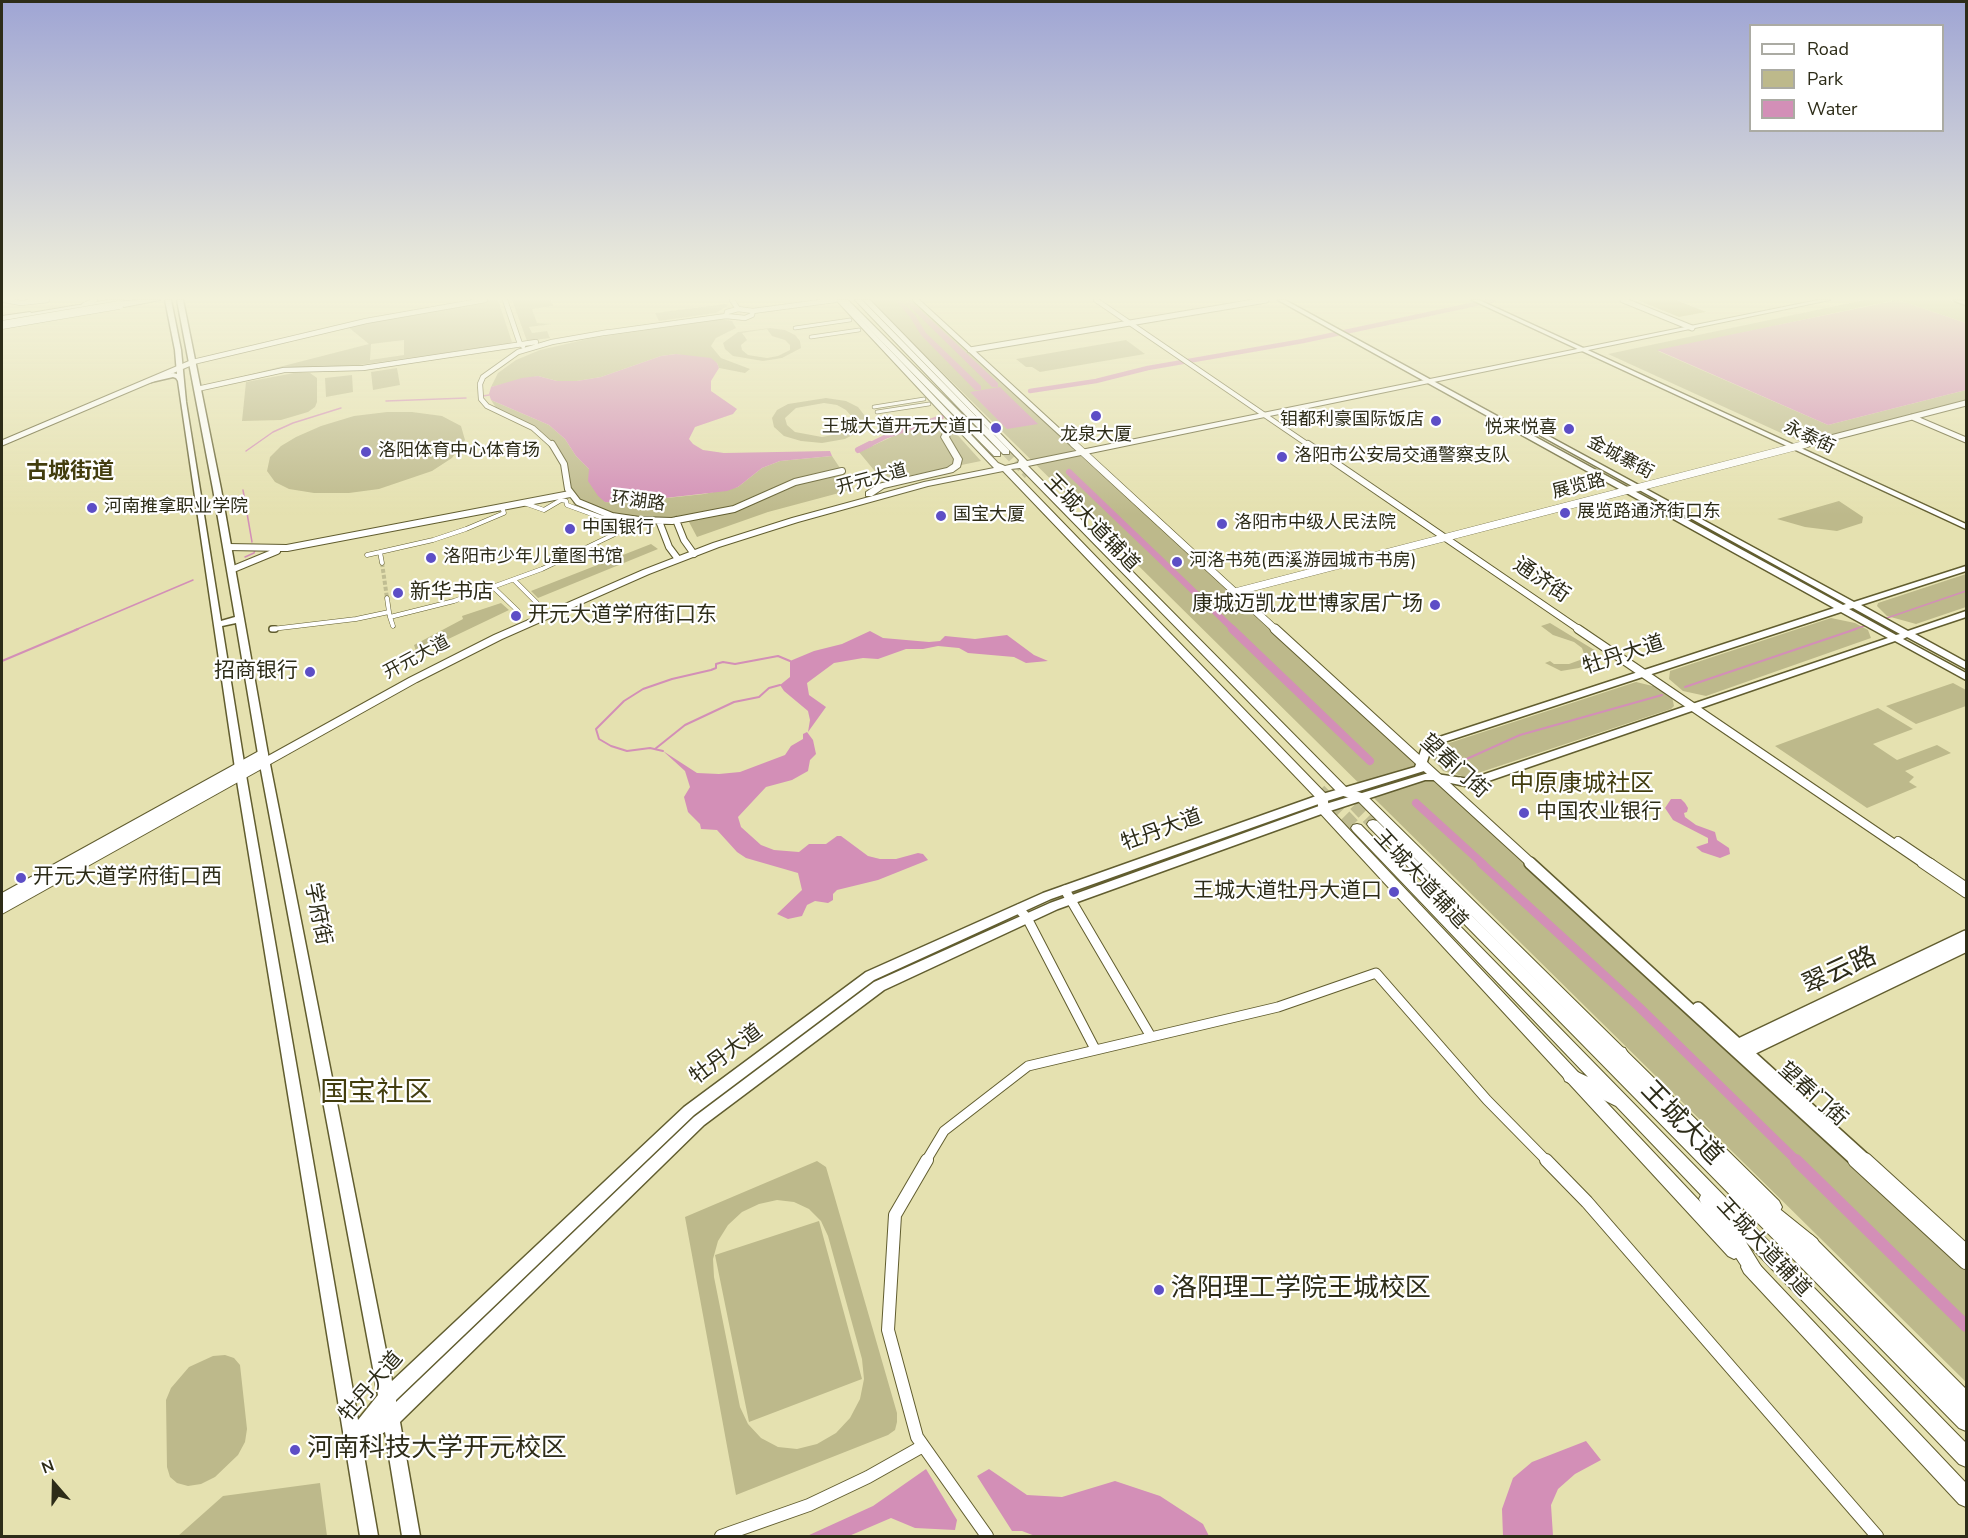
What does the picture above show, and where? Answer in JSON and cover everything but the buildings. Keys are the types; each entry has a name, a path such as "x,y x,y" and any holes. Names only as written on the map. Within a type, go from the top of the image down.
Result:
{"main road":[{"path":"180,372 241,770 369,1536"},
{"name":"学府街","path":"194,372 264,758 387,1397 411,1536"},
{"name":"王城大道辅道","path":"909,372 953,421 1001,467 1323,803 1571,1076 1966,1497"},
{"path":"911,372 997,454"},
{"path":"928,372 1006,452"},
{"name":"王城大道辅道","path":"936,372 1344,792 1361,797 1620,1053 1803,1248 1966,1402"},
{"name":"金城寨街","path":"1419,372 1636,490 1855,604 1897,633"},
{"name":"金城寨街","path":"1420,372 1636,490 1885,633 1897,633"},
{"name":"开元大道","path":"2,899 241,770 498,637 692,551 790,516 869,494 1467,372"},
{"name":"永泰街","path":"1634,372 1966,522"},
{"path":"147,381 173,375 179,377 180,380"},
{"path":"183,402 197,394"},
{"path":"869,494 881,486 950,470 957,465 958,459 945,437 953,421"},
{"name":"永泰街","path":"1800,448 1966,527"},
{"name":"开元大道","path":"692,551 872,498 1001,467"},
{"path":"197,493 217,489"},
{"name":"牡丹大道","path":"353,1440 387,1397 689,1111 870,976 1069,894 1323,803 1344,792 1420,769 1428,744 1966,568"},
{"name":"牡丹大道","path":"1323,803 1361,797 1425,777 1441,777 1470,783 1696,706 1897,633 1908,634 1966,614"},
{"path":"218,624 240,619"},
{"path":"1897,633 1966,677"},
{"path":"1908,634 1966,666"},
{"name":"开元大道","path":"2,909 241,770"},
{"name":"王城大道","path":"1372,824 1714,1166 1803,1248"},
{"name":"王城大道","path":"1357,828 1966,1456"},
{"name":"牡丹大道","path":"353,1440 391,1419 699,1121 879,986 1023,913"},
{"path":"1620,1053 1643,1094"},
{"path":"1571,1076 1624,1104"},
{"path":"1693,1175 1756,1273"},
{"path":"1803,1248 1966,1421"}],"street":[{"path":"2,442 166,372"},
{"path":"2,442 167,372"},
{"path":"197,394 278,372"},
{"path":"231,570 287,548 570,494 562,457 554,445 532,428 487,406 481,399 479,391 483,377 489,372"},
{"name":"望春门街","path":"996,372 1739,1050 1966,1262"},
{"name":"通济街","path":"1203,372 1647,672 1966,893"},
{"path":"874,407 924,399"},
{"path":"878,412 929,404"},
{"name":"展览路","path":"1239,593 1966,405"},
{"path":"1916,418 1966,439"},
{"name":"环湖路","path":"570,494 588,508 612,516 633,521 676,520 734,509 795,482 842,471"},
{"path":"523,503 544,510 561,500 566,501 567,505 600,517 633,521"},
{"path":"367,555 434,540 466,529 504,513 502,507"},
{"path":"659,520 669,547 677,557"},
{"path":"676,520 692,551"},
{"path":"272,629 389,615 454,601 494,588 586,549 633,521"},
{"path":"227,547 287,548"},
{"path":"380,552 382,563"},
{"path":"514,580 537,603"},
{"path":"494,588 518,611"},
{"path":"387,598 393,626"},
{"name":"通济街","path":"1696,706 1966,887"},
{"path":"1069,894 1150,1035"},
{"path":"1023,913 1095,1049"},
{"name":"翠云路","path":"1739,1050 1966,936"},
{"name":"翠云路","path":"1739,1050 1966,946"},
{"path":"987,1536 917,1437 888,1330 895,1215 944,1131 1028,1066 1278,1006 1376,973 1487,1100 1587,1202 1877,1536"},
{"name":"望春门街","path":"1739,1050 1966,1252"},
{"path":"721,1536 809,1505 868,1477 923,1446"}],"green space":[{"path":"261,372 267,372 213,384"},
{"path":"371,372 398,372 400,385 373,390"},
{"path":"616,372 577,381 557,381 538,376 491,387 498,373"},
{"path":"942,372 991,372 1966,1269 1966,1382"},
{"path":"1647,372 1706,372 1828,425 1966,390 1966,400 1803,443"},
{"path":"294,373 310,373 317,378 315,407 308,412 281,420 242,421 246,382"},
{"path":"352,375 353,392 326,397 325,378"},
{"path":"826,398 846,401 858,407 865,416 866,424 860,431 845,439 822,443 801,441 784,436 774,427 772,418 777,410 788,404","holes":["824,403 837,405 852,417 853,424 838,434 822,437 795,432 787,425 785,418 796,408"]},
{"path":"491,400 549,425 565,439 576,456 589,469 605,502 621,503 704,494 738,487 762,468 780,461 832,456 854,489 768,512 697,537 689,522 638,524 601,516 574,506 560,456 538,432 498,411"},
{"name":"洛阳体育中心体育场","path":"412,412 442,416 461,426 465,440 452,458 432,471 379,489 349,493 314,493 289,489 275,482 267,471 270,457 281,446 296,437 321,426 354,416"},
{"path":"944,420 981,461 883,481 859,452 898,434"},
{"path":"1839,501 1863,517 1862,523 1837,531 1805,527 1777,519"},
{"path":"651,544 658,549 538,598 531,591"},
{"path":"1966,574 1966,607 1916,624 1887,616 1877,606 1878,603"},
{"path":"501,603 509,610 417,654 414,645 463,619 462,616"},
{"path":"1831,618 1855,623 1868,630 1871,638 1706,696 1683,691 1669,679 1670,671"},
{"path":"1550,623 1596,651 1595,657 1598,659 1579,668 1561,671 1545,663 1550,661 1554,664 1569,664 1580,660 1584,654 1582,648 1574,642 1553,635 1541,626"},
{"path":"1636,682 1661,688 1672,697 1674,706 1671,709 1466,777 1443,771 1431,757 1434,748"},
{"path":"1953,683 1966,690 1966,706 1916,724 1886,706"},
{"path":"1878,708 1913,729 1873,744 1897,760 1937,745 1951,753 1905,771 1914,777 1909,782 1917,787 1867,808 1775,746"},
{"path":"817,1161 826,1167 897,1413 895,1430 888,1435 736,1495 685,1217","holes":["777,1200 794,1202 809,1209 821,1221 828,1236 862,1359 864,1379 860,1399 850,1418 836,1433 817,1444 797,1449 778,1447 761,1438 748,1424 740,1407 714,1277 713,1259 718,1241 728,1225 742,1212 759,1204"]},
{"path":"819,1221 862,1379 749,1422 715,1255"},
{"path":"225,1355 234,1358 240,1365 247,1429 245,1442 238,1455 215,1477 201,1484 188,1486 177,1483 170,1477 167,1467 166,1400 171,1388 189,1367 213,1356"},
{"name":"河南科技大学开元校区","path":"320,1483 327,1536 178,1536 223,1496"}],"water":[{"path":"616,372 717,372 711,381 711,391 737,409 733,414 695,427 689,439 693,444 703,450 724,453 830,451 832,456 780,461 762,468 738,487 727,491 621,503 605,502 588,481 589,469 576,456 565,439 549,425 491,400 489,394 491,387 522,378 538,376 557,381 577,381"},
{"path":"1707,372 1966,372 1966,390 1828,425"},
{"path":"1000,387 1038,424 1007,429 970,392"},
{"path":"870,631 883,638 929,642 940,641 945,636 975,639 1007,635 1034,655 1048,661 1026,663 1014,657 968,653 959,648 938,646 906,649 878,659 863,658 834,663 807,683 809,695 826,707 808,732 810,720 808,711 780,685 790,677 790,661 814,651 842,644"},
{"path":"807,732 813,740 816,754 810,760 808,771 792,780 766,787 738,817 741,827 761,845 774,850 799,852 809,844 826,844 837,836 841,836 868,856 896,859 918,853 923,854 928,860 878,880 837,890 833,894 833,900 828,903 815,901 807,905 802,916 788,919 777,914 802,890 798,873 746,858 737,852 717,830 701,829 700,824 688,812 684,797 690,787 685,771 663,751 697,773 740,772 785,755 791,746 803,739 803,734"},
{"path":"1671,799 1681,799 1688,808 1684,813 1685,817 1696,825 1715,832 1717,840 1729,848 1730,854 1720,858 1702,852 1696,847 1708,843 1708,838 1673,820 1665,808"},
{"path":"1586,1441 1601,1460 1575,1474 1558,1489 1551,1505 1553,1536 1503,1536 1502,1509 1513,1478 1532,1462"},
{"path":"926,1469 957,1520 955,1530 915,1528 891,1518 849,1536 807,1536 873,1506"},
{"path":"989,1469 1027,1495 1062,1497 1115,1481 1160,1496 1203,1524 1209,1536 1035,1536 1022,1531 1012,1531 977,1476"}],"waterway":[{"path":"961,372 978,388"},
{"path":"981,372 995,385"},
{"path":"1030,391 1096,381 1133,372"},
{"path":"483,396 489,395"},
{"path":"386,401 466,398"},
{"path":"246,451 273,432 293,423 341,408"},
{"path":"867,446 887,436 942,417"},
{"path":"858,450 870,444"},
{"path":"1069,472 1234,630"},
{"path":"243,490 252,542"},
{"path":"245,557 254,553 255,550"},
{"path":"75,630 193,580"},
{"path":"1884,619 1966,591"},
{"path":"1852,630 1867,625"},
{"path":"2,661 78,629"},
{"path":"1232,629 1370,761"},
{"path":"1685,687 1856,629"},
{"path":"663,751 650,748 627,751 611,746 599,739 596,729 624,701 643,689 672,679 711,670 716,668 716,664 723,662 735,664 778,656 790,661"},
{"path":"655,749 685,725 734,702 759,697 769,688 780,685"},
{"path":"1451,766 1520,735 1662,695"},
{"path":"1416,803 1483,864"},
{"path":"1481,863 1639,1007 1797,1161"},
{"path":"1796,1160 1966,1326"}],"tunnel":[{"path":"1006,452 1028,475"},
{"path":"382,563 387,598"},
{"path":"1320,790 1357,828"},
{"path":"1342,792 1373,824"}],"place":[{"name":"龙泉大厦","path":"1096,416"},
{"name":"钼都利豪国际饭店","path":"1436,421"},
{"name":"王城大道开元大道口","path":"996,428"},
{"name":"悦来悦喜","path":"1569,429"},
{"name":"洛阳体育中心体育场","path":"366,452"},
{"name":"洛阳市公安局交通警察支队","path":"1282,457"},
{"name":"河南推拿职业学院","path":"92,508"},
{"name":"展览路通济街口东","path":"1565,513"},
{"name":"国宝大厦","path":"941,516"},
{"name":"洛阳市中级人民法院","path":"1222,524"},
{"name":"中国银行","path":"570,529"},
{"name":"洛阳市少年儿童图书馆","path":"431,558"},
{"name":"河洛书苑(西溪游园城市书房)","path":"1177,562"},
{"name":"新华书店","path":"398,593"},
{"name":"康城迈凯龙世博家居广场","path":"1435,605"},
{"name":"开元大道学府街口东","path":"516,616"},
{"name":"招商银行","path":"310,672"},
{"name":"中国农业银行","path":"1524,813"},
{"name":"开元大道学府街口西","path":"21,878"},
{"name":"王城大道牡丹大道口","path":"1394,892"},
{"name":"洛阳理工学院王城校区","path":"1159,1290"},
{"name":"河南科技大学开元校区","path":"295,1450"}],"district":[{"name":"古城街道","path":"70,473"},
{"name":"中原康城社区","path":"1582,785"},
{"name":"国宝社区","path":"376,1094"}]}
